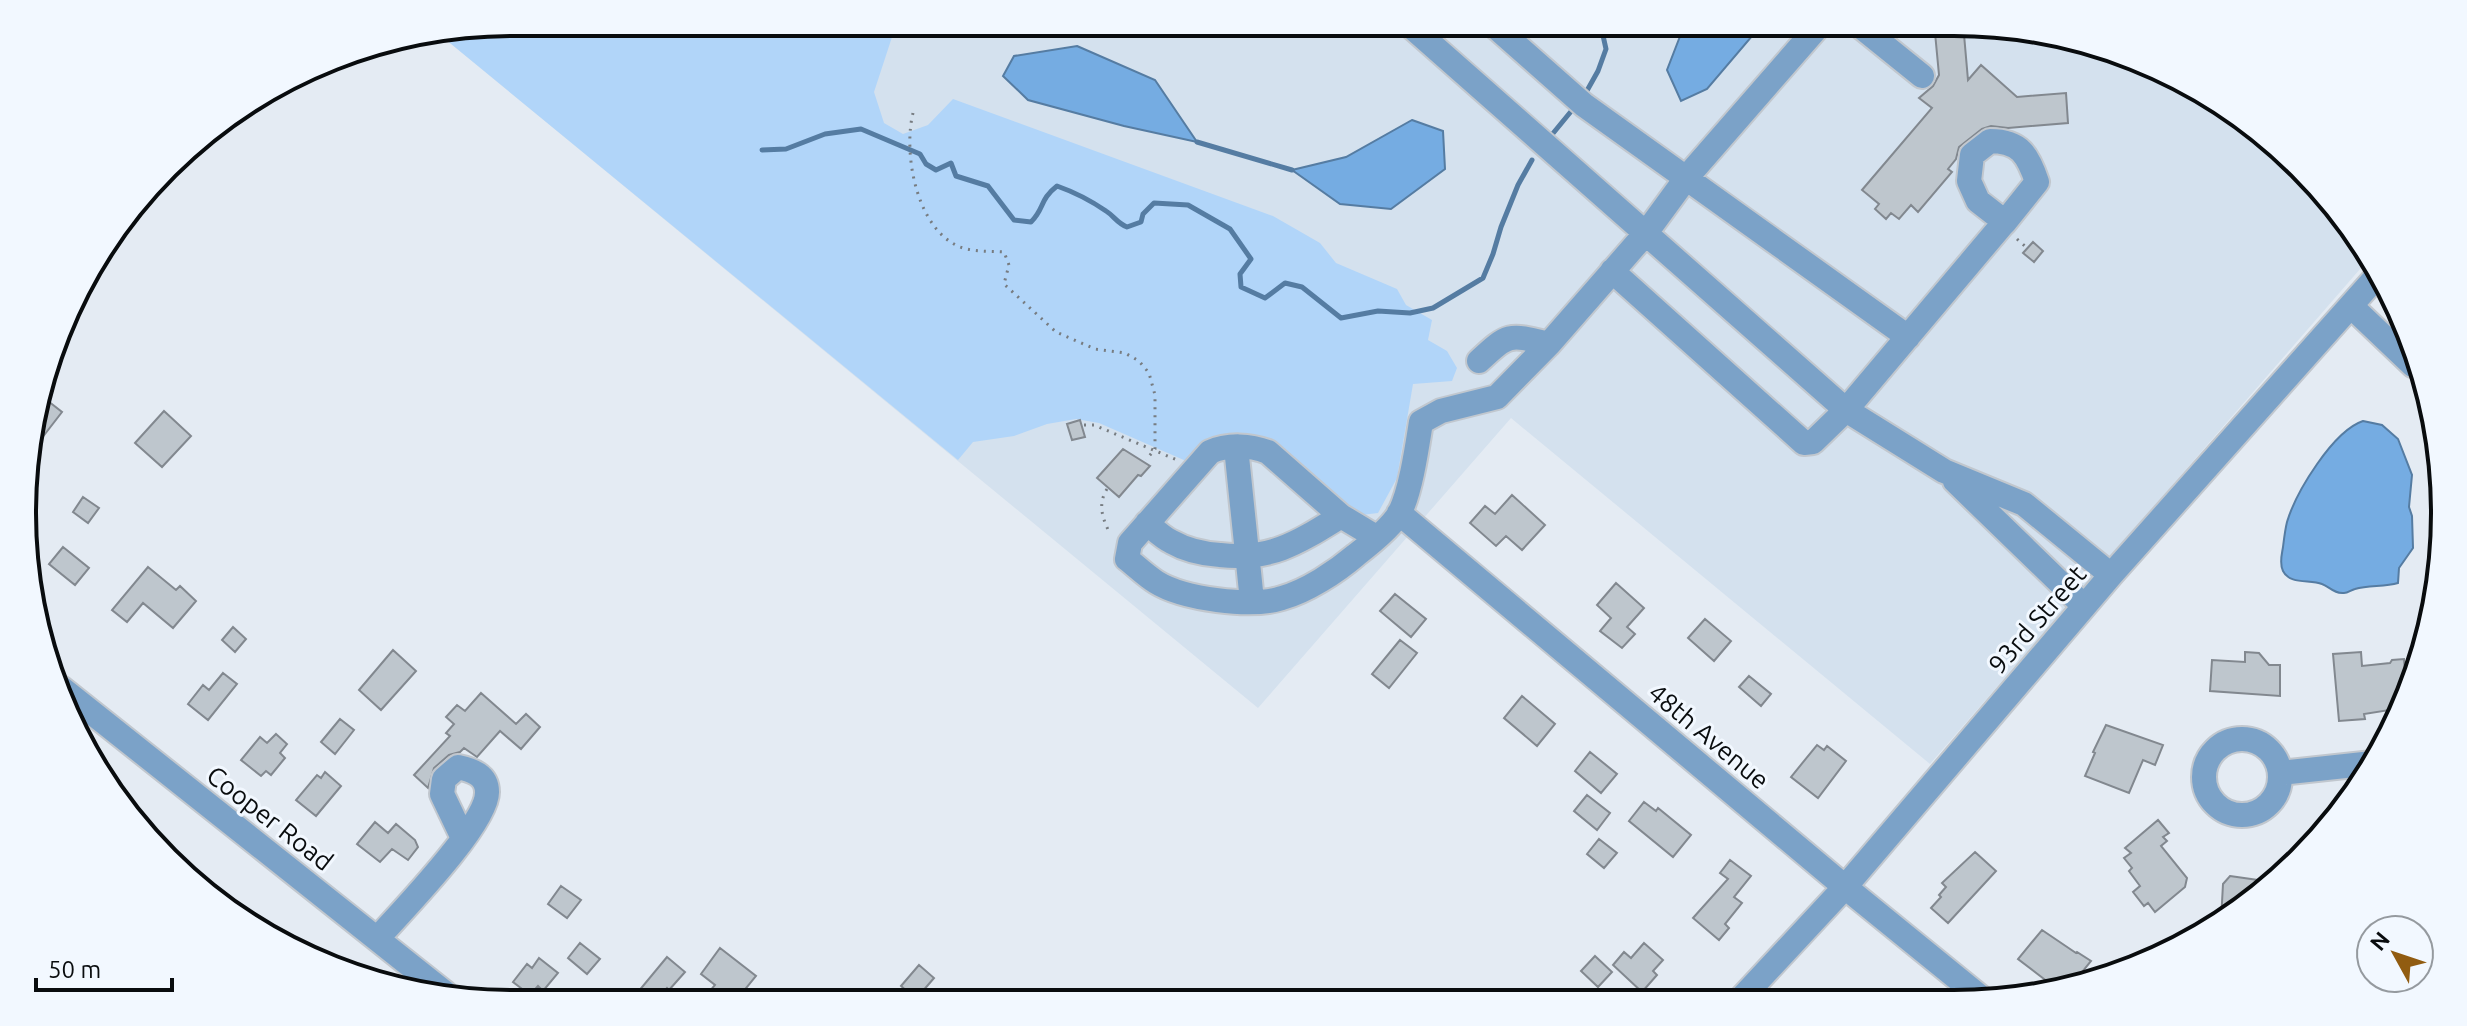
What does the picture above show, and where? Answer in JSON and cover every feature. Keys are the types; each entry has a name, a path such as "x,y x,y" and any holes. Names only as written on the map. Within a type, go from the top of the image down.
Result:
{"street":[{"path":"1422,36 1846,410 1944,471 2024,504 2111,575"},
{"path":"1506,36 1584,105 1908,337"},
{"path":"1376,537 1341,516 1268,452 1256,447 1221,447 1210,452 1130,543 1127,559 1157,583 1193,595 1235,603 1281,599 1336,572 1376,537 1399,513 1416,457 1421,422 1441,411 1497,397 1549,344 1646,233 1687,177 1810,36"},
{"path":"1872,36 1922,76"},
{"path":"1612,271 1804,443 1813,442 1846,410 2005,222"},
{"name":"93rd Street","path":"1749,990 1845,887 2084,606 2371,283"},
{"path":"2351,306 2405,357"},
{"path":"1479,361 1502,339 1520,337 1549,344"},
{"path":"1236,447 1252,601"},
{"path":"1944,471 2084,606"},
{"name":"48th Avenue","path":"1399,513 1971,989"},
{"path":"1147,523 1172,542 1204,554 1247,557 1271,554 1341,516"},
{"name":"Cooper Road","path":"73,697 432,983"},
{"path":"2280,773 2359,764"},
{"path":"377,939 463,838"}],"path":[{"path":"913,113 909,129 912,178 929,222 957,246 976,251 1004,252 1009,265 1004,284 1056,332 1095,349 1125,353 1139,361 1149,373 1155,395 1155,449 1146,460"},
{"path":"1084,425 1094,425 1155,449 1195,469"},
{"path":"1107,489 1101,504 1103,519 1111,538 1128,553"}],"shaded area":[{"path":"513,36 1954,36 2016,40 2077,52 2137,72 2219,116 2269,154 2313,198 2362,267 1930,764 1511,418 1258,708 447,41"},
{"path":"513,36 891,36 874,92 884,123 903,134 928,125 953,99 1273,216 1320,243 1336,263 1397,289 1406,305 1432,320 1428,340 1447,351 1457,368 1452,381 1413,384 1397,478 1378,513 1353,516 1249,438 1193,464 1099,423 1076,419 1047,424 1014,436 973,442 958,460 447,41"},
{"path":"1680,36 1752,36 1707,89 1681,101 1667,70"},
{"path":"1077,46 1155,80 1197,142 1028,100 1003,76 1014,56"},
{"path":"1412,120 1443,131 1445,169 1391,209 1340,204 1292,170 1346,157"},
{"path":"2363,421 2382,425 2398,439 2412,475 2409,507 2413,548 2399,568 2398,583 2341,593 2322,584 2290,578 2281,562 2287,522 2307,479 2328,449 2351,427"}],"building":[{"path":"1935,36 1964,36 1968,80 1981,65 2017,97 2066,93 2068,123 1982,129 1959,147 1956,159 1948,169 1952,172 1918,212 1911,205 1899,219 1891,213 1886,219 1875,209 1879,204 1862,190 1932,108 1919,98 1933,86 1939,75"},
{"path":"2033,242 2043,251 2034,262 2023,253"},
{"path":"49,402 62,412 42,438"},
{"path":"164,411 191,436 162,467 135,443"},
{"path":"1080,420 1085,437 1072,440 1067,424"},
{"path":"1123,449 1150,466 1119,497 1097,478"},
{"path":"1512,495 1545,525 1522,550 1506,536 1496,546 1470,523 1485,506 1495,514"},
{"path":"83,497 99,508 88,523 73,512"},
{"path":"63,547 89,568 75,585 49,564"},
{"path":"148,567 176,590 180,586 196,601 173,628 143,603 127,622 112,610"},
{"path":"1616,583 1644,608 1627,627 1635,634 1622,648 1600,631 1611,618 1597,605"},
{"path":"1395,594 1426,619 1411,637 1380,611"},
{"path":"1705,619 1731,641 1714,661 1688,638"},
{"path":"233,627 246,639 235,652 222,640"},
{"path":"1400,640 1417,653 1389,688 1372,674"},
{"path":"393,650 416,671 381,710 359,690"},
{"path":"2245,652 2259,653 2269,665 2280,665 2280,696 2210,691 2212,660 2245,662"},
{"path":"2361,652 2362,666 2404,659 2405,669 2388,710 2364,714 2365,719 2339,721 2333,654"},
{"path":"223,673 237,684 208,720 188,704 203,685 209,690"},
{"path":"1749,676 1771,694 1761,706 1739,687"},
{"path":"481,693 516,724 526,714 540,727 521,749 500,731 477,757 464,748 449,755 434,768 428,788 414,775 450,736 446,733 454,724 446,717 457,705 465,711"},
{"path":"1522,696 1555,724 1537,746 1504,718"},
{"path":"340,719 354,730 335,754 321,742"},
{"path":"2106,725 2163,745 2155,765 2143,760 2129,793 2085,776"},
{"path":"276,734 287,744 280,753 285,758 271,775 266,771 261,776 241,760 260,737 267,743"},
{"path":"1817,745 1824,750 1827,746 1846,761 1818,798 1791,777"},
{"path":"1590,752 1617,774 1601,793 1575,771"},
{"path":"325,772 341,786 316,816 296,800 317,775 321,778"},
{"path":"1587,795 1610,813 1597,830 1574,811"},
{"path":"1644,802 1656,811 1658,808 1691,835 1673,857 1629,821"},
{"path":"2158,820 2169,833 2163,837 2167,841 2161,846 2187,878 2185,887 2155,912 2148,903 2144,906 2133,892 2140,886 2124,858 2131,853 2125,848"},
{"path":"375,822 388,833 396,824 415,840 418,847 408,860 392,849 380,862 357,844"},
{"path":"1599,839 1617,853 1604,868 1587,854"},
{"path":"1975,852 1996,871 1948,923 1931,908 1946,887 1942,883"},
{"path":"1730,860 1751,876 1734,897 1742,903 1725,924 1729,928 1719,940 1693,918 1728,879 1720,873"},
{"path":"2230,876 2258,880 2222,908 2223,884"},
{"path":"561,886 581,900 567,918 548,904"},
{"path":"2042,930 2091,961 2082,973 2047,981 2018,959"},
{"path":"580,943 600,959 587,974 568,958"},
{"path":"1644,943 1663,960 1653,971 1657,975 1644,990 1640,990 1613,965 1624,952 1631,958"},
{"path":"720,948 756,976 745,990 711,990 715,985 701,974"},
{"path":"1595,956 1612,972 1598,987 1581,971"},
{"path":"667,957 685,972 669,990 640,990"},
{"path":"539,958 558,973 544,990 538,986 534,990 523,990 513,982 527,964 532,968"},
{"path":"919,965 934,978 924,990 906,990 901,986"}],"waterway":[{"path":"1584,96 1606,49 1603,36"},
{"path":"1550,137 1573,109"},
{"path":"762,150 786,149 825,134 861,129 920,154 926,164 936,170 951,163 956,176 988,186 1014,220 1031,222 1057,186 1094,203 1127,227 1141,222 1143,214 1154,203 1188,205 1230,229 1251,259 1240,274 1241,287 1265,298 1285,283 1302,287 1341,318 1378,311 1410,313 1433,308 1483,278 1518,185 1532,160"},
{"path":"1197,142 1292,170"}]}
